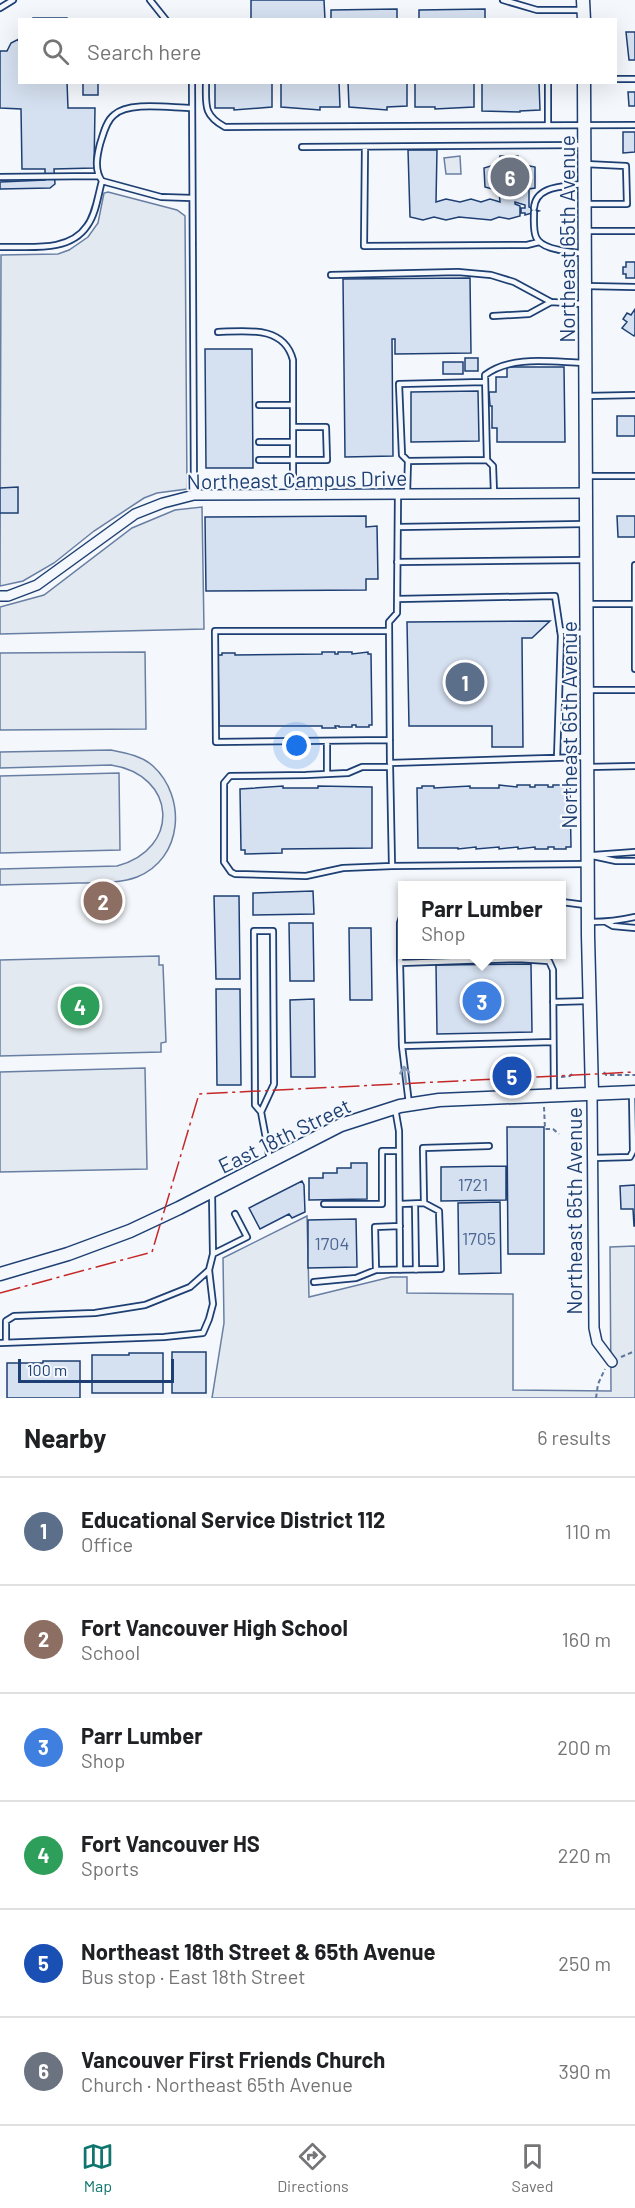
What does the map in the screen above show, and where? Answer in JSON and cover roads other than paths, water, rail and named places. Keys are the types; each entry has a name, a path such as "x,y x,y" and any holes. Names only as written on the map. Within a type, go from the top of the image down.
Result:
{"street":[{"name":"Northeast 65th Avenue","path":"584,84 588,922 594,1328 597,1342 612,1362"},
{"name":"Northeast Campus Drive","path":"0,596 8,596 37,585 135,514 162,503 194,495 587,493"},
{"name":"East 18th Street","path":"0,1274 94,1245 169,1213 341,1125 395,1108 439,1100 634,1092"}],"lane":[{"path":"0,8 13,0"},
{"path":"150,0 164,18"},
{"path":"503,0 537,10 584,10"},
{"path":"617,79 635,79"},
{"path":"192,84 194,495"},
{"path":"206,84 206,109 213,120 225,127 635,124"},
{"path":"548,84 548,125"},
{"path":"0,248 62,245 78,236 88,225 100,179 97,158 103,135 112,116 125,107 192,108"},
{"path":"302,147 585,145"},
{"path":"365,147 364,246 539,242 585,254"},
{"path":"585,164 626,166 627,204"},
{"path":"0,177 100,179 161,197 192,198"},
{"path":"539,242 534,233 534,210 537,197 544,191 585,183"},
{"path":"585,204 635,204"},
{"path":"585,231 635,231"},
{"path":"331,275 458,272 491,275 514,282 551,302 586,304"},
{"path":"586,286 635,287"},
{"path":"493,316 529,314 551,302"},
{"path":"218,332 261,330 282,341 291,351 293,360 293,495"},
{"path":"494,494 493,466 487,460 484,375 505,363 586,363"},
{"path":"484,382 399,384 402,455 408,461 487,460"},
{"path":"586,396 635,395"},
{"path":"259,405 293,405"},
{"path":"259,460 327,460 326,427 293,427"},
{"path":"259,442 293,442"},
{"path":"392,866 389,622 397,613 398,527 408,461"},
{"path":"587,477 635,476"},
{"path":"398,527 587,524"},
{"path":"397,562 587,560"},
{"path":"635,564 635,669"},
{"path":"397,599 555,596 560,630 557,758"},
{"path":"587,604 635,604"},
{"path":"560,630 587,634"},
{"path":"389,631 215,631 216,742 390,741"},
{"path":"588,690 635,690"},
{"path":"327,741 327,774"},
{"path":"635,766 557,758 362,767 348,773 230,776 224,783 224,862 227,868 236,874 306,876 343,868 588,860 635,861"},
{"path":"588,860 635,852"},
{"path":"566,903 588,905"},
{"path":"588,922 606,922 635,917"},
{"path":"606,922 613,926 635,928"},
{"path":"261,1112 274,1084 273,931 254,931 255,1105 261,1112 270,1160"},
{"path":"400,959 402,1046 409,1104"},
{"path":"400,963 471,959"},
{"path":"544,959 551,964 553,970 553,1077 549,1095"},
{"path":"553,1002 589,1001"},
{"path":"402,1046 553,1042"},
{"path":"592,1158 630,1157 633,1151 634,1092"},
{"path":"395,1108 399,1131 400,1270"},
{"path":"424,1203 423,1148 489,1146"},
{"path":"324,1204 382,1204 382,1151 399,1151"},
{"path":"209,1270 190,1287 145,1305 95,1313 14,1316 6,1321 3,1342 203,1334 213,1304 209,1270 213,1254 212,1191"},
{"path":"315,1282 356,1278 376,1270 441,1269 440,1211 424,1203 400,1204"},
{"path":"415,1204 416,1270"},
{"path":"213,1254 247,1237 235,1215"},
{"path":"376,1270 375,1227 400,1226"}],"place":[{"name":"Vancouver First Friends Church","path":"510,177"},
{"name":"Educational Service District 112","path":"465,682"},
{"name":"Fort Vancouver High School","path":"103,901"},
{"name":"Parr Lumber","path":"482,1001"},
{"name":"Fort Vancouver HS","path":"80,1006"},
{"name":"Northeast 18th Street & 65th Avenue","path":"512,1076"}]}
